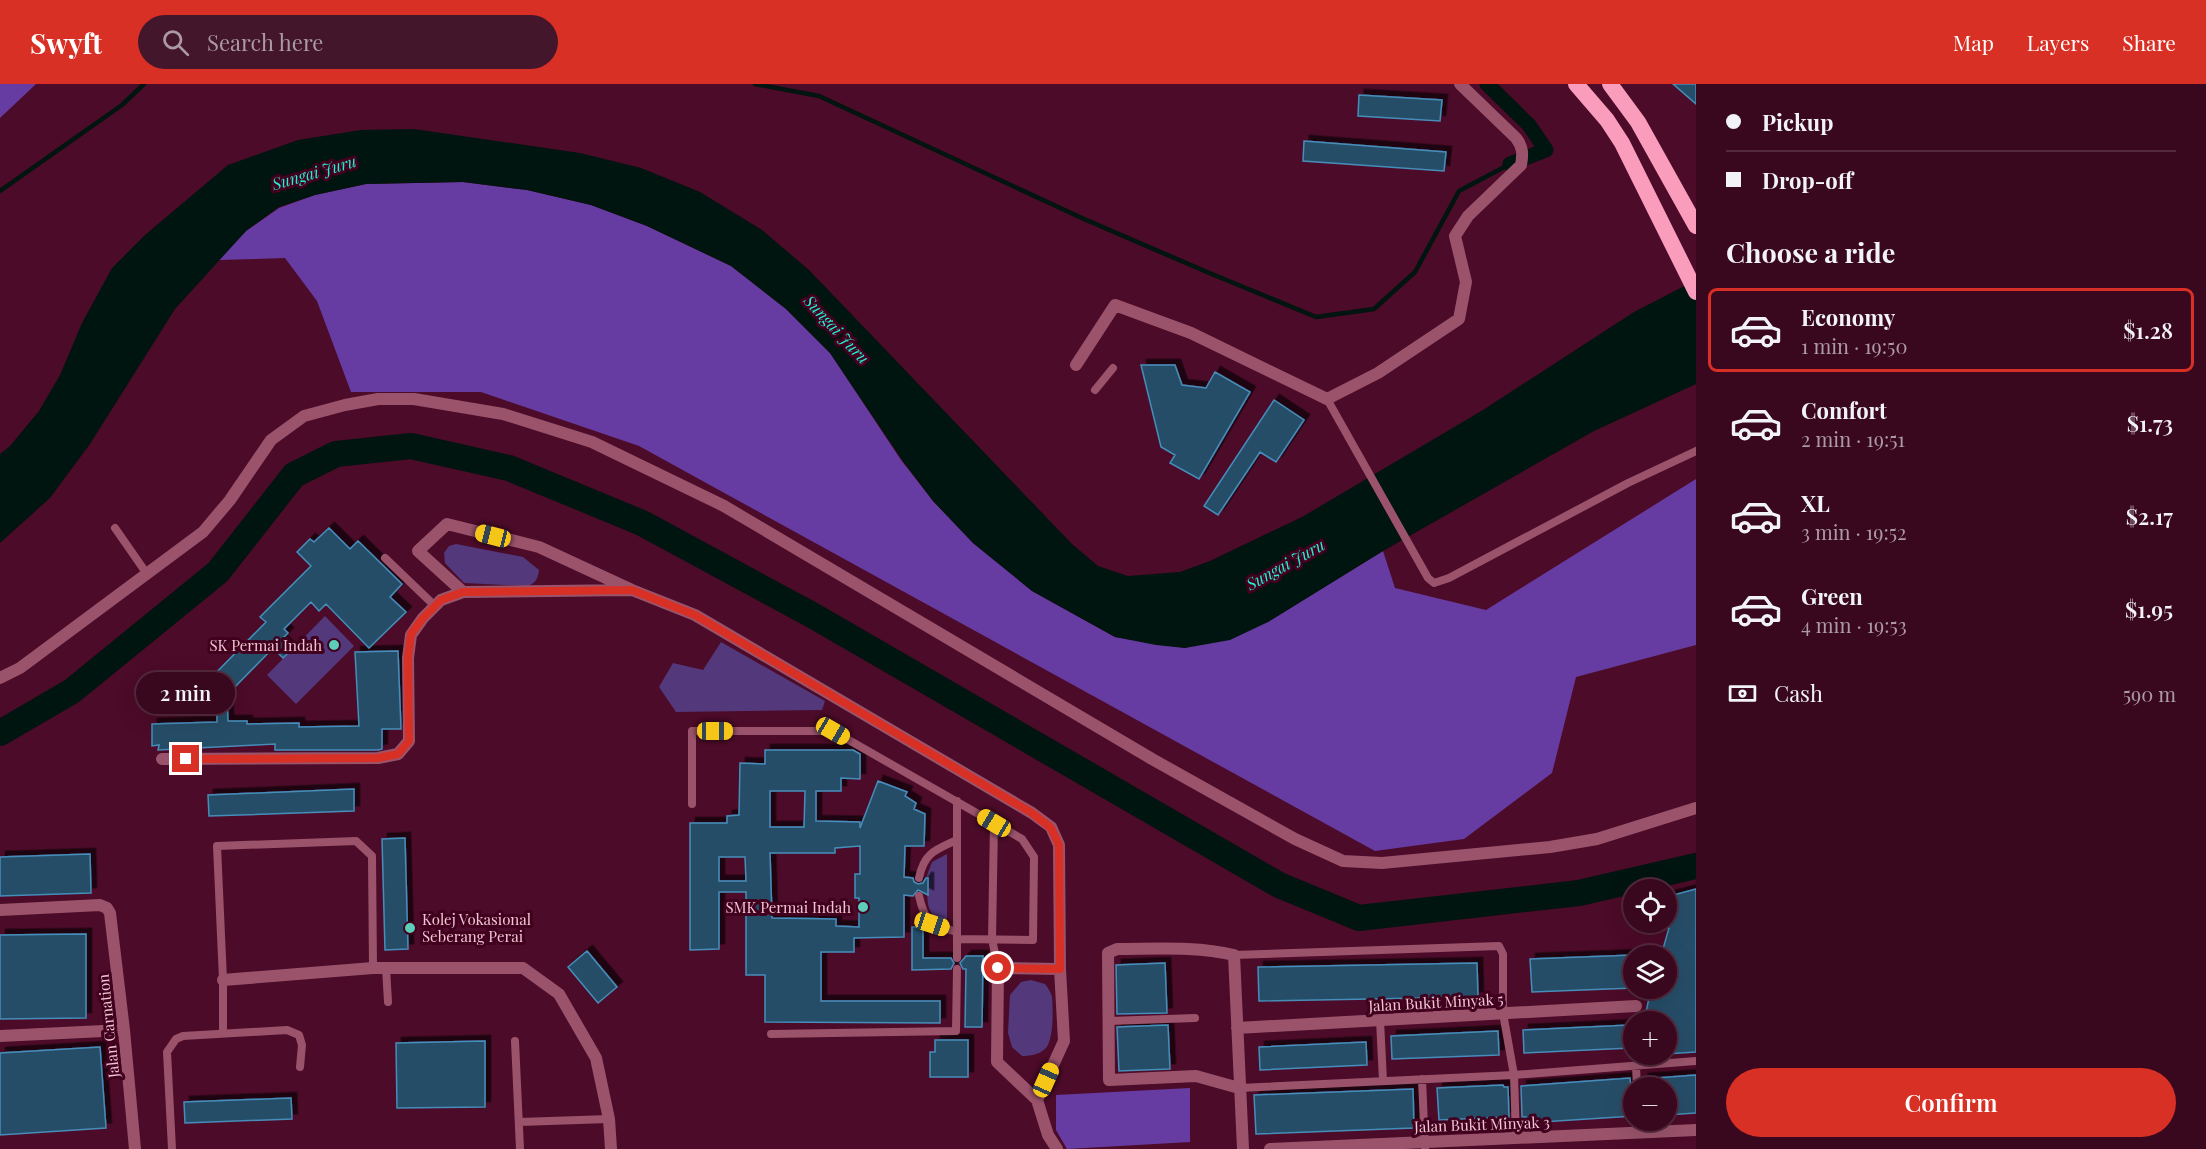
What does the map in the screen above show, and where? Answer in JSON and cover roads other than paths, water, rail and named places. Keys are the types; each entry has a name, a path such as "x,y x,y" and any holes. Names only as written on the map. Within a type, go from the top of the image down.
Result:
{"highway":[{"path":"1576,84 1607,120 1622,143 1696,292"},
{"path":"1610,84 1638,122 1694,216"}],"street":[{"path":"1076,366 1115,305 1191,333 1327,399 1378,373 1459,319 1466,282 1455,236 1468,216 1522,159 1522,145 1460,84"},
{"path":"0,678 20,668 203,532 230,500 271,440 304,417 345,405 378,399 414,399 439,401 503,414 591,442 724,506 1152,759 1295,839 1343,861 1382,863 1550,847 1597,839 1696,808"},
{"path":"463,592 418,551 447,524 539,547 632,590 695,615 1032,813 1051,828 1059,845 1060,969 1064,1041 1037,1100"},
{"path":"162,759 378,758 398,754 409,741 408,658 411,634 441,600 463,592 632,590"},
{"name":"Jalan Carnation","path":"0,910 100,905 107,908 110,913 135,1149"},
{"path":"1239,1088 1196,1076 1109,1080 1108,953 1117,949 1194,950 1234,955 1243,1149"},
{"path":"224,980 373,968 523,968 559,994 596,1058 609,1119 611,1149"},
{"path":"1057,1149 1048,1135 1037,1100 998,1062 998,968 1060,969"},
{"name":"Jalan Bukit Minyak 5","path":"1237,1028 1636,1006"},
{"path":"0,1036 124,1030"},
{"name":"Jalan Bukit Minyak 3","path":"1270,1149 1446,1145 1623,1128"},
{"name":"Jalan Bukit Minyak 3","path":"1677,1129 1696,1130"}],"lane":[{"path":"1095,390 1113,368"},
{"path":"1327,399 1428,578 1434,583 1442,581 1628,483 1696,451"},
{"path":"115,528 147,574"},
{"path":"386,558 435,606"},
{"path":"692,804 692,732 833,731 1022,839 1034,857 1032,940 957,935 932,924 923,915 919,896"},
{"path":"957,801 957,958"},
{"path":"994,823 992,939 998,968"},
{"path":"919,878 922,863 936,849 957,840"},
{"path":"224,1032 224,980 216,846 356,841 372,856 373,968"},
{"path":"1234,955 1499,946 1503,954 1503,1013 1514,1075 1516,1138"},
{"path":"386,968 388,1002"},
{"path":"771,1034 956,1031 957,969"},
{"path":"1109,1021 1195,1018"},
{"path":"1380,1020 1383,1081"},
{"path":"172,1149 167,1052 176,1039 183,1036 224,1032 293,1031 299,1035 302,1045 300,1067"},
{"path":"515,1041 520,1149"},
{"path":"1239,1088 1514,1075 1696,1061"},
{"path":"1636,1066 1636,1077"},
{"path":"1422,1078 1425,1145"},
{"path":"519,1122 609,1119"}],"water":[{"name":"Sungai Juru","path":"414,129 580,153 641,168 700,192 762,230 809,270 1072,544 1098,566 1128,576 1180,572 1210,561 1302,517 1483,410 1634,312 1696,280 1696,384 1594,431 1383,551 1268,622 1230,640 1185,648 1156,645 1115,637 1032,591 973,543 933,501 902,460 830,353 786,309 731,266 647,226 591,205 527,190 463,182 366,184 315,195 279,207 246,231 175,309 90,444 50,498 0,543 0,454 10,446 39,411 60,375 82,323 112,268 145,235 228,165 298,140 361,130"}],"waterway":[{"path":"0,191 122,105 144,84"},
{"path":"755,84 819,96 1084,219 1316,317 1374,309 1415,272 1459,191 1510,164"},
{"path":"1487,84 1529,125 1546,150 1510,164"},
{"path":"0,733 72,691 218,572 294,475 336,454 411,446 509,468 642,523 812,615 1279,885 1359,918 1579,893 1696,866"}],"place":[{"name":"SK Permai Indah","path":"334,645"},
{"name":"SMK Permai Indah","path":"863,907"},
{"name":"Kolej Vokasional Seberang Perai","path":"410,928"}]}
